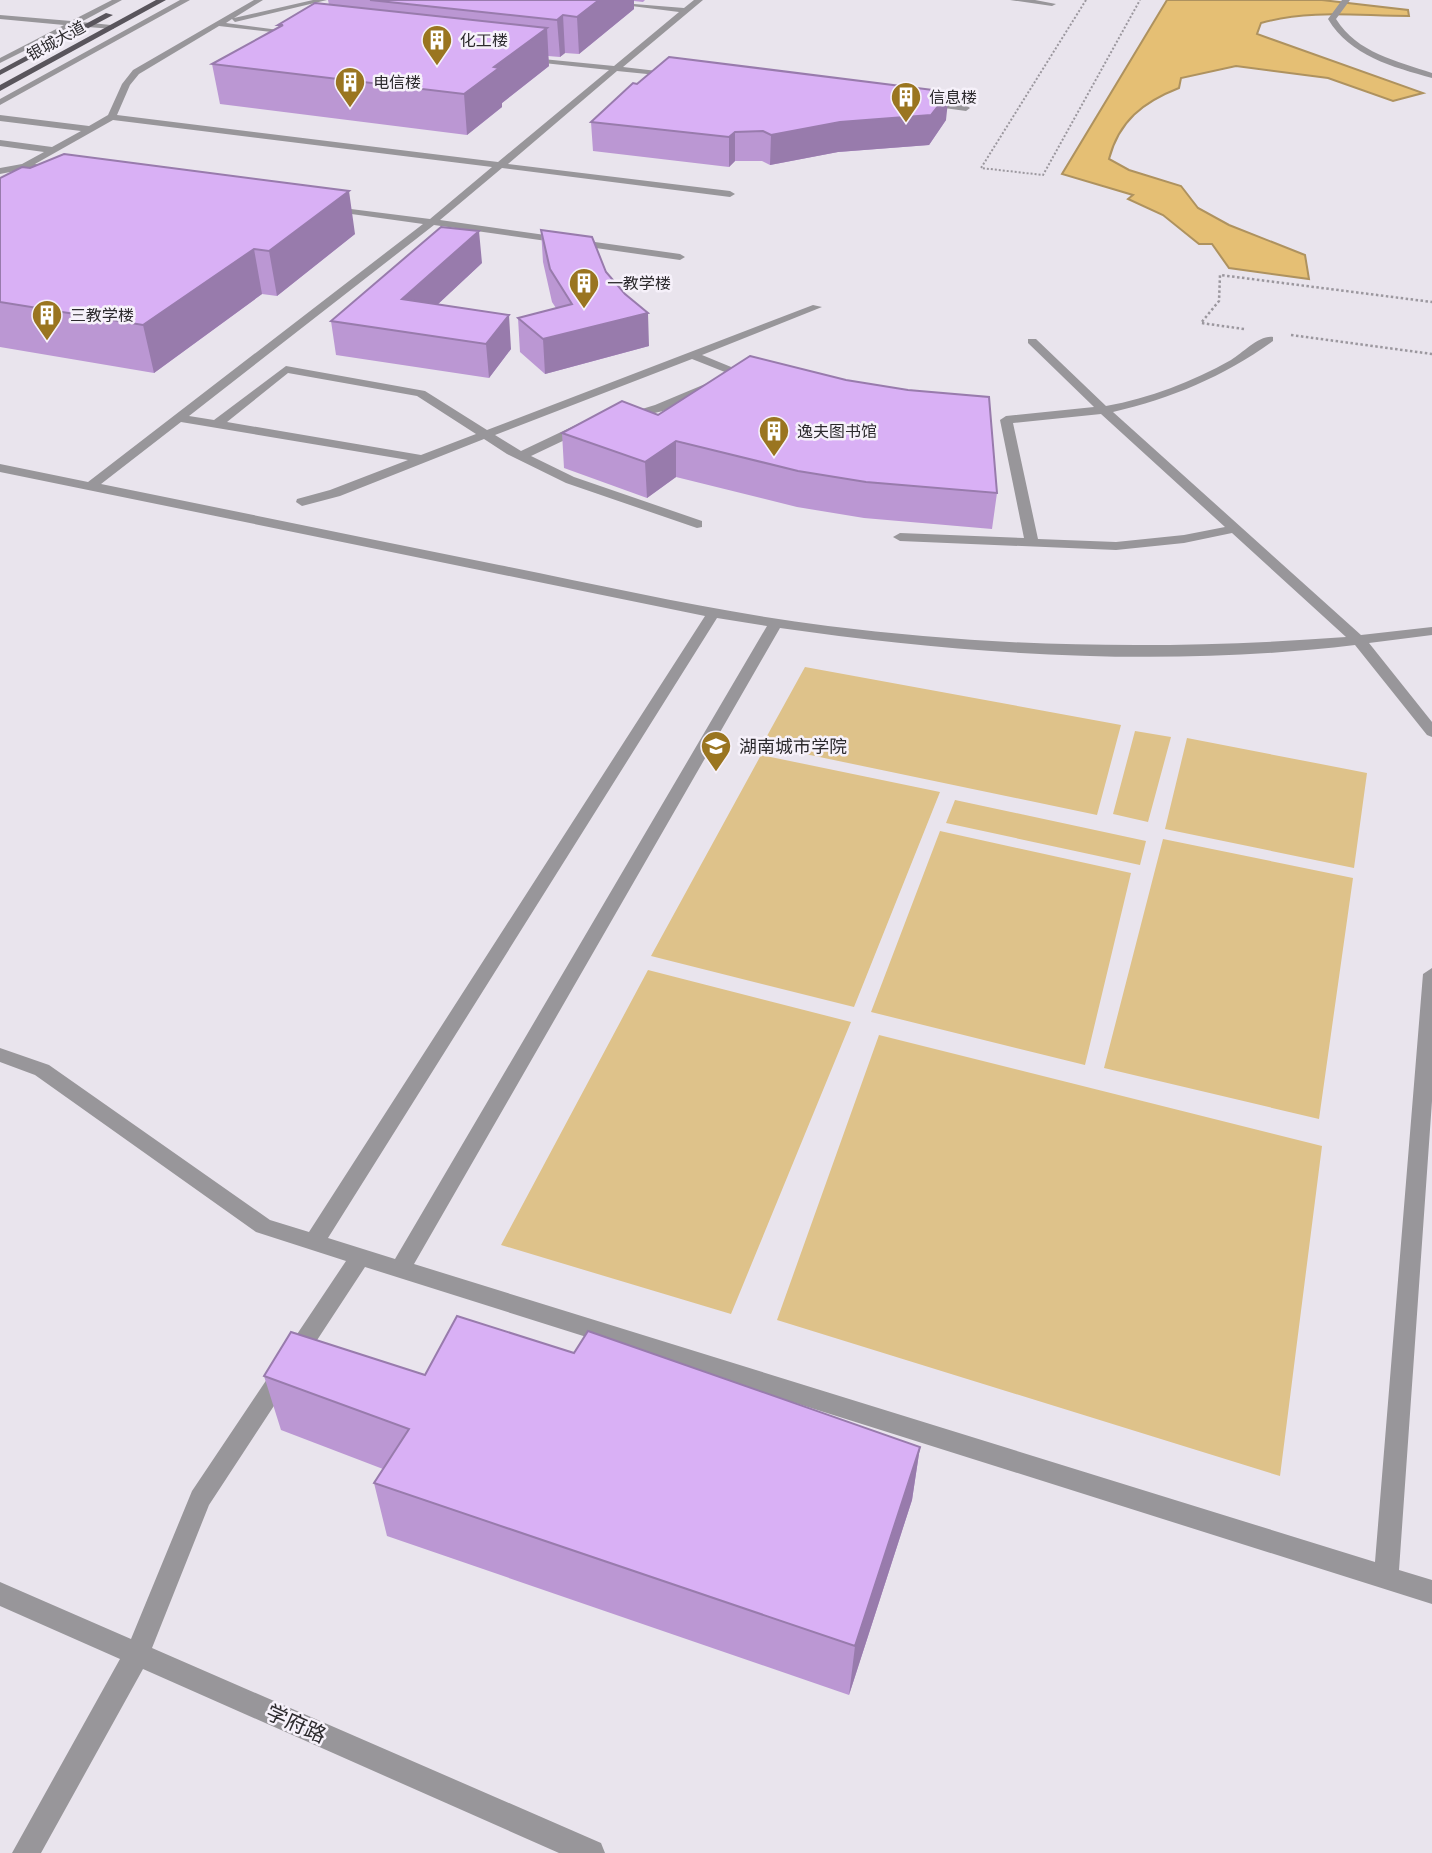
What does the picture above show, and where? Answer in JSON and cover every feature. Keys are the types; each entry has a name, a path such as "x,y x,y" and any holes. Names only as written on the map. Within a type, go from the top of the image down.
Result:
{"main road":[{"name":"银城大道","path":"0,88 162,0"},
{"name":"银城大道","path":"0,73 125,6"}],"street":[{"path":"0,61 118,0"},
{"path":"0,102 186,0"},
{"path":"112,117 125,84 136,72 259,0"},
{"path":"218,24 323,0"},
{"path":"588,0 686,10"},
{"path":"92,486 432,222 699,0"},
{"path":"1014,0 1052,4"},
{"path":"1346,0 1332,19 1346,40 1383,58 1432,76"},
{"path":"0,17 111,27"},
{"path":"218,24 315,35"},
{"path":"508,57 685,77"},
{"path":"913,102 966,108"},
{"path":"25,166 112,117 730,194"},
{"path":"0,118 90,129"},
{"path":"0,143 53,150"},
{"path":"0,171 25,166 66,171"},
{"path":"323,207 680,257"},
{"path":"302,502 335,493 817,307"},
{"path":"1032,544 1006,421 1105,411 1209,380 1241,362 1269,339"},
{"path":"1032,341 1105,411 1360,642 1432,733"},
{"path":"692,355 735,374 760,380"},
{"path":"217,424 286,369 421,393 521,456 570,480 697,524"},
{"path":"521,456 577,427 659,408 735,374"},
{"path":"180,418 422,459"},
{"path":"0,468 714,612 915,639 1059,648 1203,649 1360,642 1432,631"},
{"path":"900,537 1116,546 1185,539 1235,529"},
{"path":"313,1242 714,612"},
{"path":"400,1269 776,622"},
{"path":"1386,1577 1432,974"},
{"path":"0,1055 42,1069 263,1226 1432,1592"},
{"path":"26,1853 137,1654 201,1499 360,1257"},
{"name":"学府路","path":"0,1594 591,1853"}],"path":[{"path":"1086,0 981,169 1043,175 1140,0"},
{"path":"1255,330 1201,323 1219,300 1220,275 1432,302"},
{"path":"1282,334 1432,354"}],"shaded area":[{"path":"1167,0 1322,0 1408,10 1409,16 1334,14 1279,19 1261,23 1257,34 1423,93 1393,101 1328,78 1236,66 1181,78 1179,88 1154,100 1134,114 1113,146 1109,159 1129,170 1181,186 1198,208 1229,225 1305,255 1309,279 1229,268 1212,244 1199,244 1163,215 1128,199 1133,195 1062,174"},
{"path":"805,667 1121,725 1097,815 762,745"},
{"path":"1135,731 1171,737 1148,822 1113,814"},
{"path":"1187,738 1367,773 1354,868 1165,829"},
{"path":"761,755 940,792 854,1007 651,956"},
{"path":"955,800 1146,841 1140,865 946,823"},
{"path":"940,831 1131,873 1085,1065 871,1012"},
{"path":"1163,839 1353,878 1319,1119 1104,1068"},
{"path":"648,970 851,1022 731,1314 501,1245"},
{"path":"879,1035 1322,1146 1280,1476 777,1320"}],"building":[{"path":"370,0 599,0 577,17 563,15 557,20"},
{"path":"315,3 547,28 494,67 499,68 464,94 212,64 283,25 278,25"},
{"path":"669,57 949,92 931,115 840,122 771,135 763,131 735,132 729,137 591,122 633,83 637,84"},
{"path":"64,154 349,191 269,251 254,249 143,325 0,302 0,178 22,167 30,168"},
{"path":"441,227 479,231 402,299 509,315 486,344 331,321"},
{"path":"541,230 592,237 606,272 625,294 648,313 543,339 518,318 572,304 550,269"},
{"path":"750,356 846,380 908,390 989,397 997,493 866,482 798,471 676,441 645,462 562,433 622,401 658,415"},
{"path":"457,1316 574,1353 588,1331 920,1447 855,1646 374,1483 409,1429 264,1376 291,1332 425,1375"}],"place":[{"name":"化工楼","path":"437,67"},
{"name":"电信楼","path":"350,109"},
{"name":"信息楼","path":"906,124"},
{"name":"一教学楼","path":"584,310"},
{"name":"三教学楼","path":"47,342"},
{"name":"逸夫图书馆","path":"774,458"},
{"name":"湖南城市学院","path":"716,773"}]}
